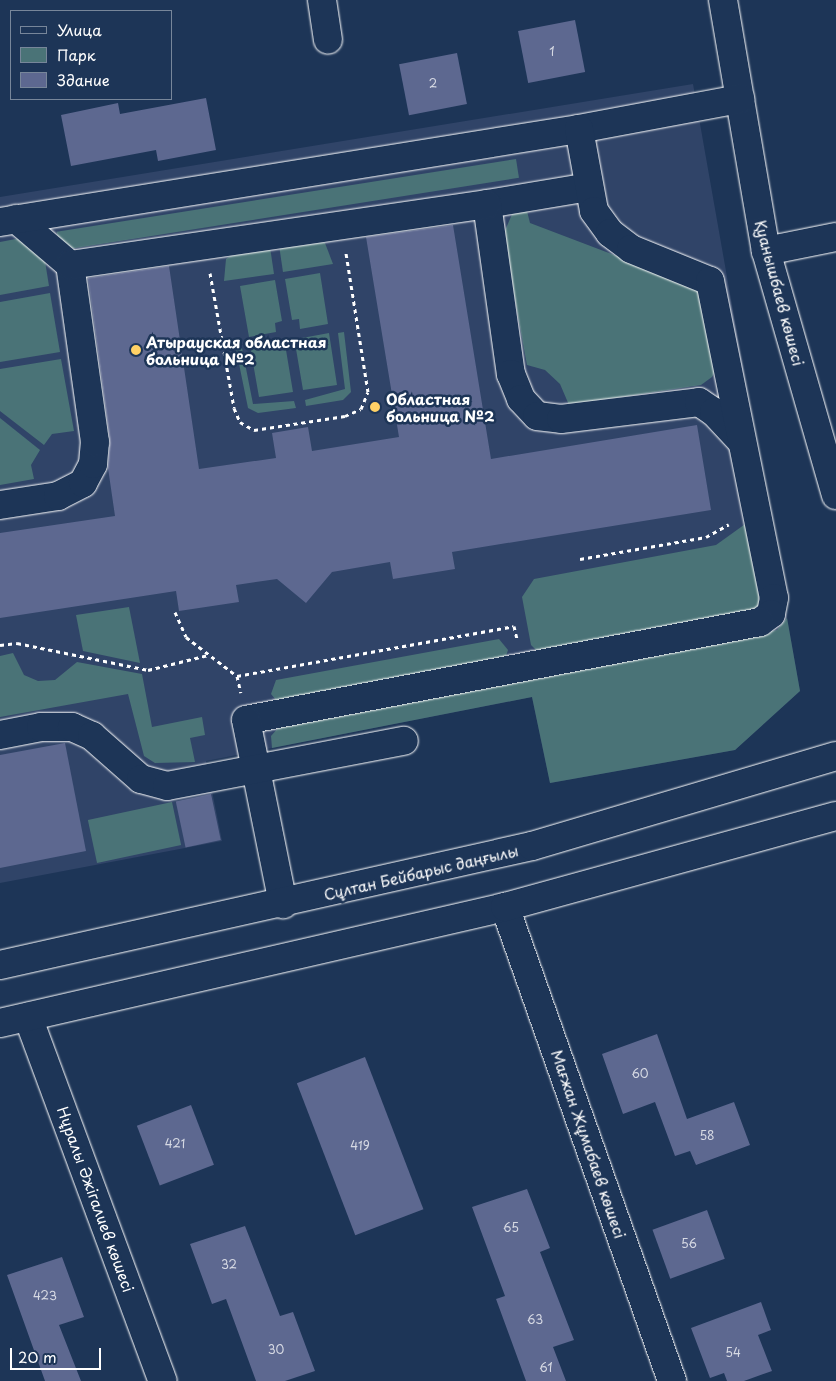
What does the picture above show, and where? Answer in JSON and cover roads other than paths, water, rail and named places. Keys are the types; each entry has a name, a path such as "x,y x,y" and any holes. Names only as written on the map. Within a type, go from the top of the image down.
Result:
{"main road":[{"path":"322,0 328,40"},
{"name":"Қуанышбаев көшесі","path":"723,0 766,250 836,495"},
{"path":"8,221 580,129 740,100"},
{"path":"283,904 246,720 760,622 771,614 774,598 710,281 631,249 610,233 594,211 580,129"},
{"path":"8,221 70,265 487,204 589,187"},
{"path":"487,204 511,374 521,399 537,416 561,419 698,402 714,412 742,442"},
{"path":"766,250 836,237"},
{"path":"0,505 58,496 83,483 93,464 95,442 70,265"},
{"path":"0,735 41,727 72,727 92,736 141,778 167,786 404,741"},
{"name":"Сұлтан Бейбарыс даңғылы","path":"0,965 283,904 532,846 836,756"},
{"path":"0,1023 506,907 803,827 836,816"},
{"path":"803,827 836,823"},
{"name":"Мағжан Жұмабаев көшесі","path":"506,907 672,1381"},
{"name":"Нұралы Әжiгалиев көшесi","path":"28,1017 164,1381"}],"place":[{"name":"Атырауская областная больница №2","path":"136,350"},
{"name":"Областная больница №2","path":"375,407"}]}
